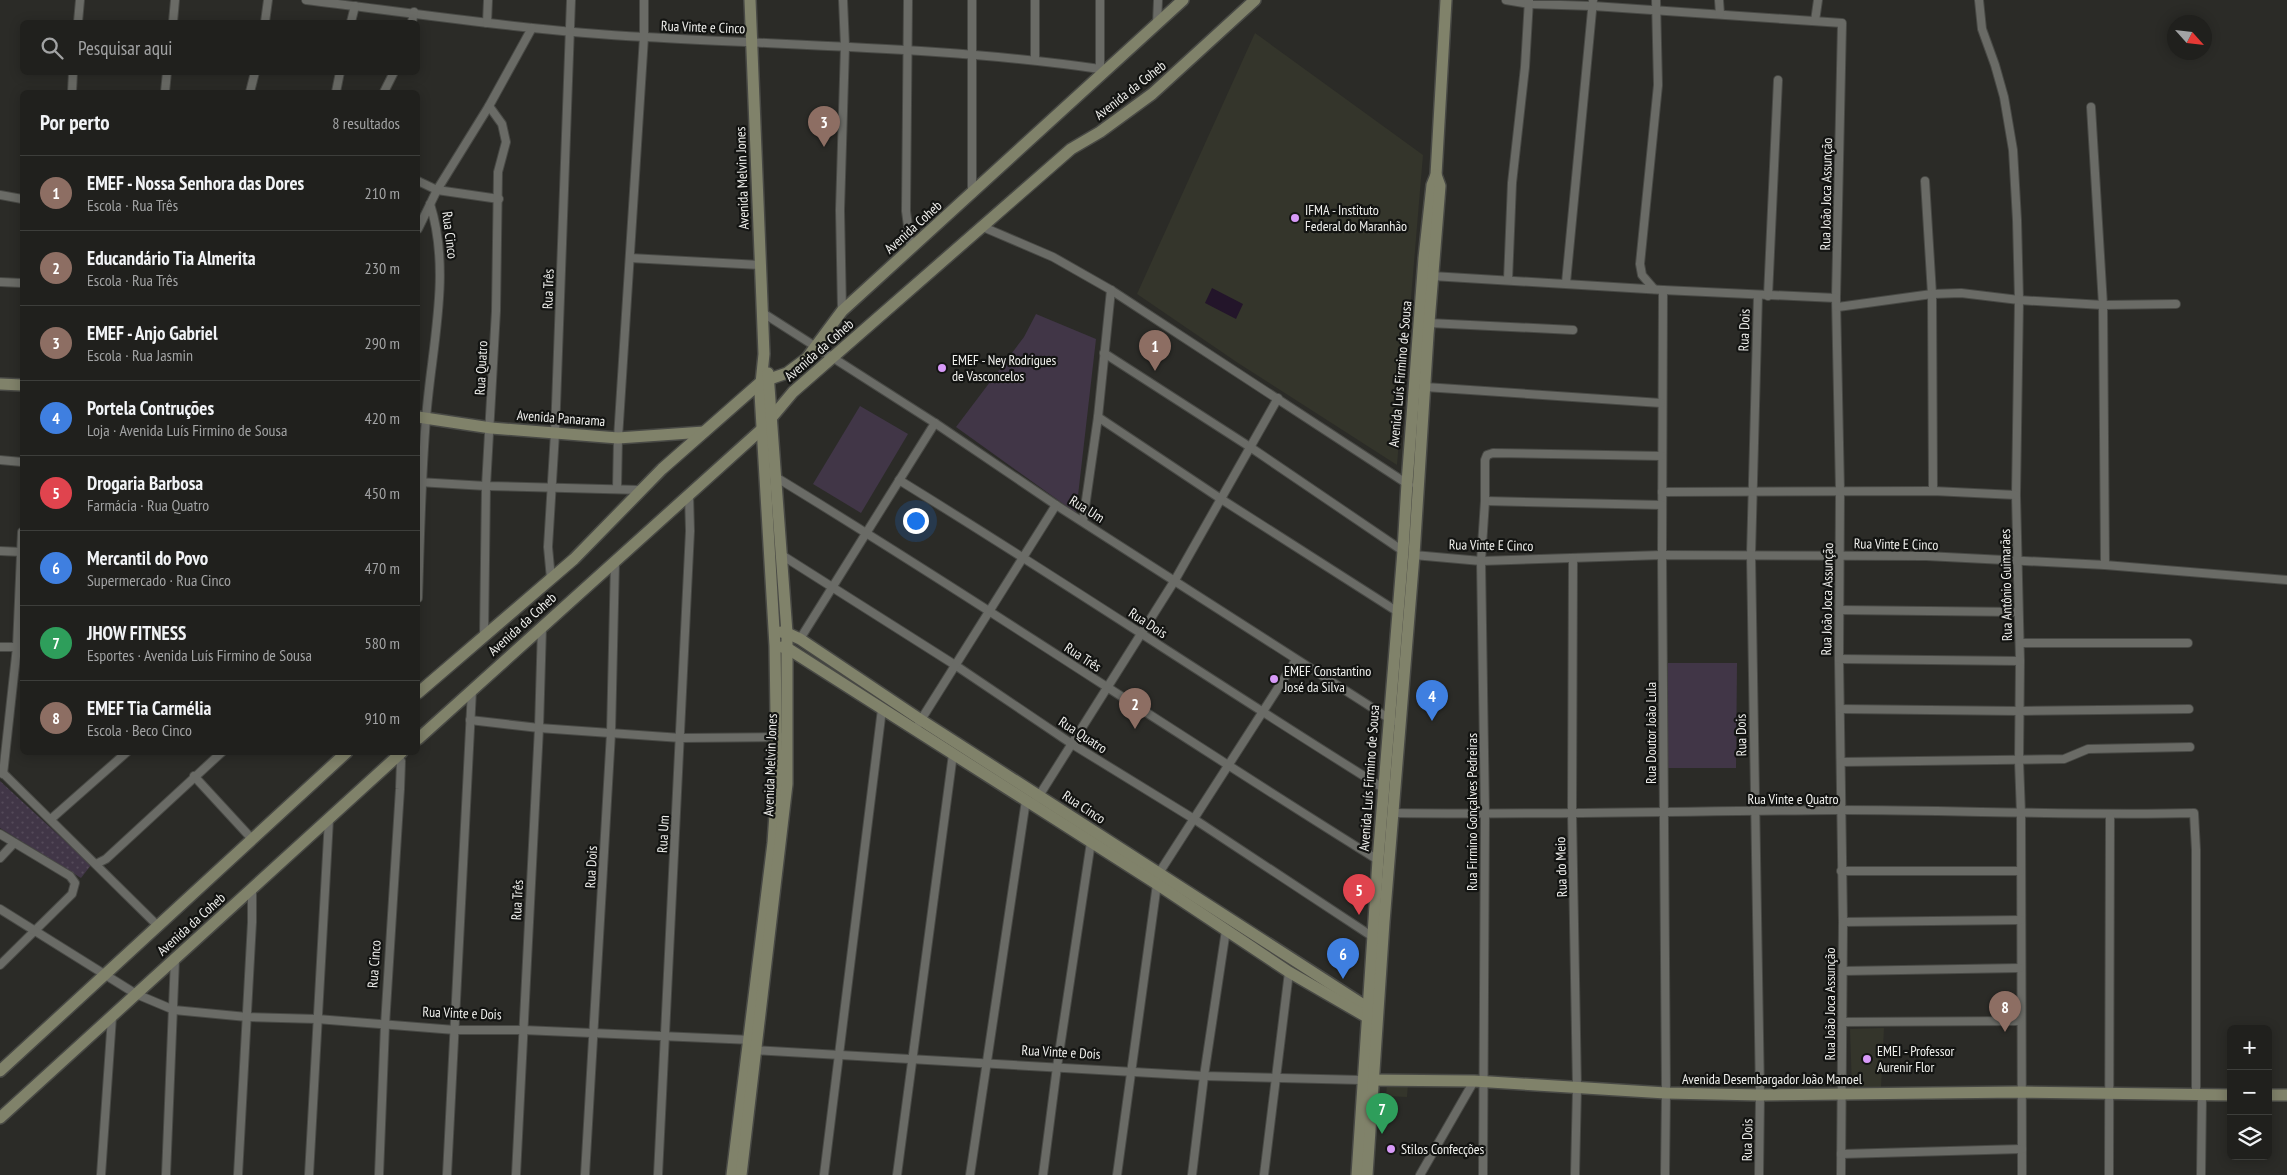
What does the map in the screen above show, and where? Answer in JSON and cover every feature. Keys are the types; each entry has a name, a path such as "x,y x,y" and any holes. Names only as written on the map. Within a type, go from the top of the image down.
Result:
{"main road":[{"name":"Avenida Melvin Jones","path":"750,0 765,381 762,429 774,632 781,647"},
{"name":"Avenida Coheb","path":"662,470 765,381 787,373 798,366 816,348 842,311 972,194 1100,72 1183,0"},
{"name":"Avenida da Coheb","path":"420,737 762,429 793,392 1071,149 1114,122 1152,94 1255,0"},
{"name":"Avenida Luís Firmino de Sousa","path":"1372,1015 1373,937 1379,922 1378,860 1388,718 1398,612 1409,553 1417,490 1425,387 1421,372 1424,258 1432,185 1436,175 1446,0"},
{"name":"Avenida Luís Firmino de Sousa","path":"1367,1175 1368,1080 1372,1015 1379,922 1392,813 1409,553 1406,483 1429,323 1440,186 1436,175"},
{"name":"Avenida Melvin Jones","path":"741,1175 782,737 781,647 787,633 771,419 765,381"},
{"path":"0,384 20,385"},
{"name":"Avenida Panarama","path":"422,417 491,428 618,438 704,432"},
{"name":"Avenida da Coheb","path":"420,690 574,559 662,470"},
{"name":"Rua Cinco","path":"774,632 787,633 800,639 918,724 1033,800 1372,1015"},
{"name":"Rua Cinco","path":"781,647 882,709 918,724 953,754 1033,800 1092,842 1158,879 1226,930 1289,972 1372,1015"},
{"name":"Avenida da Coheb","path":"0,1071 344,755"},
{"name":"Avenida da Coheb","path":"0,1118 399,755"},
{"name":"Avenida Melvin Jones","path":"732,1175 753,1045"},
{"name":"Avenida Luís Firmino de Sousa","path":"1357,1175 1368,1080"},
{"name":"Avenida Desembargador João Manoel","path":"1368,1080 1479,1082 1666,1093 1760,1095 2020,1092 2227,1095"},
{"path":"2272,1095 2287,1094"}],"street":[{"path":"78,20 80,0"},
{"path":"173,20 175,0"},
{"path":"265,20 268,0"},
{"name":"Rua Vinte e Cinco","path":"306,0 570,32 907,48 970,55 1035,59 1100,72"},
{"path":"385,0 385,10"},
{"path":"487,23 488,0"},
{"name":"Rua Três","path":"551,579 548,548 555,433 571,0"},
{"path":"617,490 618,438 644,37 644,0"},
{"path":"842,311 840,210 845,46 843,0"},
{"path":"908,0 906,210 911,249"},
{"path":"972,0 970,55 972,194"},
{"path":"1035,0 1035,59"},
{"path":"1100,0 1100,72"},
{"path":"1157,24 1158,0"},
{"path":"1506,0 1593,3 1656,10 1815,21 1818,0"},
{"path":"1654,289 1642,275 1640,264 1658,85 1656,0"},
{"path":"1719,0 1720,14"},
{"name":"Rua Antônio Guimarães","path":"1978,0 1982,29 2002,89 2014,150 2019,300 2016,495 2020,643 2020,1092 2022,1175"},
{"path":"1508,280 1512,183 1529,2"},
{"path":"1566,283 1593,3"},
{"path":"352,20 355,6"},
{"path":"412,20 414,12"},
{"name":"Rua João Joca Assunção","path":"1815,21 1842,23 1836,298 1838,307 1839,659 1843,922 1841,1175"},
{"path":"420,225 437,190 489,106 532,28"},
{"path":"72,90 73,75"},
{"path":"165,90 167,75"},
{"path":"250,90 254,75"},
{"path":"336,90 339,75"},
{"path":"385,90 392,75"},
{"name":"Rua Dois","path":"1768,296 1778,80"},
{"name":"Rua Quatro","path":"484,636 486,486 491,428 496,311 498,172 506,142 502,124 489,106"},
{"path":"2091,107 2103,305 2105,565"},
{"path":"1925,181 1932,294 1933,491"},
{"path":"420,182 437,190 499,198"},
{"path":"0,196 20,199"},
{"name":"Rua Cinco","path":"420,482 422,417 439,305 437,236 430,204"},
{"path":"982,227 1053,256 1111,290 1417,490"},
{"path":"630,258 760,265"},
{"path":"1432,276 1768,296 1836,298"},
{"path":"0,282 20,283"},
{"path":"1083,521 1098,417 1111,290"},
{"name":"Rua Doutor João Lula","path":"1663,290 1662,555 1665,1175"},
{"path":"1838,307 1932,294 1961,293 2019,300 2103,305 2176,304"},
{"name":"Rua Dois","path":"1758,295 1751,555 1760,1095 1759,1175"},
{"name":"Rua Um","path":"762,313 935,423 1056,505 1175,580 1296,660 1399,724"},
{"path":"1429,323 1574,330"},
{"path":"1104,353 1409,553"},
{"path":"1425,387 1662,403"},
{"path":"970,1175 985,1063 1033,800 1072,744 1175,580 1278,398"},
{"path":"1098,417 1220,500 1398,612"},
{"path":"800,639 935,423"},
{"name":"Rua Firmino Gonçalves Pedreiras","path":"1483,1175 1479,1082 1485,814 1481,561 1486,501 1485,460 1487,456 1493,453 1662,456"},
{"path":"0,460 20,462"},
{"name":"Rua Três","path":"774,476 867,532 1228,766 1378,860"},
{"name":"Rua Dois","path":"899,480 1142,633 1262,713 1383,788"},
{"path":"420,482 486,486 551,486 641,490"},
{"path":"1662,492 1933,491 2016,495"},
{"name":"Rua Um","path":"658,1175 681,738 690,531 689,494"},
{"path":"1486,501 1662,505"},
{"path":"918,724 1056,505"},
{"path":"0,551 20,552"},
{"name":"Rua Vinte E Cinco","path":"1409,553 1481,561 1662,555 1926,556 2105,565 2287,580"},
{"name":"Rua Quatro","path":"780,554 955,665 1072,744 1194,819 1373,937"},
{"name":"Rua do Meio","path":"1573,558 1572,813 1577,1088 1575,1175"},
{"name":"Rua Dois","path":"585,1175 611,733 615,561"},
{"path":"1840,610 2018,612"},
{"name":"Rua Três","path":"516,1175 539,728 542,627"},
{"path":"2020,643 2188,642"},
{"path":"0,647 20,647 2,772 158,926"},
{"path":"1839,659 2020,661"},
{"path":"1117,1175 1158,879 1194,819 1296,660"},
{"path":"447,1175 472,690"},
{"path":"824,1175 882,709"},
{"path":"1840,709 2020,711 2188,709"},
{"path":"470,720 539,728 681,738 782,737"},
{"path":"1841,762 2019,761 2064,759 2088,749 2190,747"},
{"path":"896,1175 953,754"},
{"path":"51,819 125,755"},
{"path":"96,864 106,859 218,755"},
{"name":"Rua Cinco","path":"379,1175 400,789 400,755"},
{"path":"194,776 252,839"},
{"name":"Rua Vinte e Quatro","path":"1392,813 1485,814 1841,810 2110,816 2194,813 2199,1096"},
{"path":"2109,1175 2110,816"},
{"path":"309,1175 329,819"},
{"path":"0,834 70,876 75,883 72,894 0,965"},
{"path":"1043,1175 1057,1067 1092,842"},
{"path":"0,858 14,843"},
{"path":"1841,871 2020,871"},
{"path":"238,1175 252,922 252,890"},
{"name":"Rua Vinte e Dois","path":"0,909 104,976 136,994 174,1010 247,1017 317,1019 455,1030 523,1030 664,1036 753,1045 839,1057 985,1063 1204,1076 1368,1080"},
{"path":"1843,922 2021,920"},
{"path":"1192,1175 1204,1076 1226,930"},
{"path":"166,1175 176,959"},
{"path":"1843,971 2020,968"},
{"path":"1264,1175 1289,972"},
{"path":"101,1175 112,1016"},
{"path":"1843,1022 2020,1020"},
{"path":"1420,1175 1479,1082"},
{"path":"2199,1096 2201,1175"},
{"path":"1841,1154 2022,1149"}],"shaded area":[{"name":"IFMA - Instituto Federal do Maranhão","path":"1255,33 1423,155 1397,465 1238,363 1137,294"},
{"path":"1212,288 1243,304 1236,319 1205,303"},
{"path":"1036,314 1096,339 1076,513 956,427 1024,337"},
{"path":"860,406 908,434 861,513 813,484"},
{"path":"1668,663 1737,663 1736,768 1667,768"},
{"path":"0,781 91,865 81,878 0,828"},
{"name":"EMEI - Professor Aurenir Flor","path":"1884,1028 1881,1088 1852,1089 1850,1029"},
{"path":"1387,1083 1408,1084 1407,1097 1386,1096"}],"place":[{"name":"EMEF - Anjo Gabriel","path":"824,147"},
{"name":"IFMA - Instituto Federal do Maranhão","path":"1295,218"},
{"name":"EMEF - Ney Rodrigues de Vasconcelos","path":"942,368"},
{"name":"EMEF - Nossa Senhora das Dores","path":"1155,371"},
{"name":"EMEF Constantino José da Silva","path":"1274,679"},
{"name":"Portela Contruções","path":"1432,721"},
{"name":"Educandário Tia Almerita","path":"1135,729"},
{"name":"Drogaria Barbosa","path":"1359,915"},
{"name":"Mercantil do Povo","path":"1343,979"},
{"name":"EMEF Tia Carmélia","path":"2005,1032"},
{"name":"EMEI - Professor Aurenir Flor","path":"1867,1059"},
{"name":"JHOW FITNESS","path":"1382,1134"},
{"name":"Stilos Confecções","path":"1391,1149"}]}
